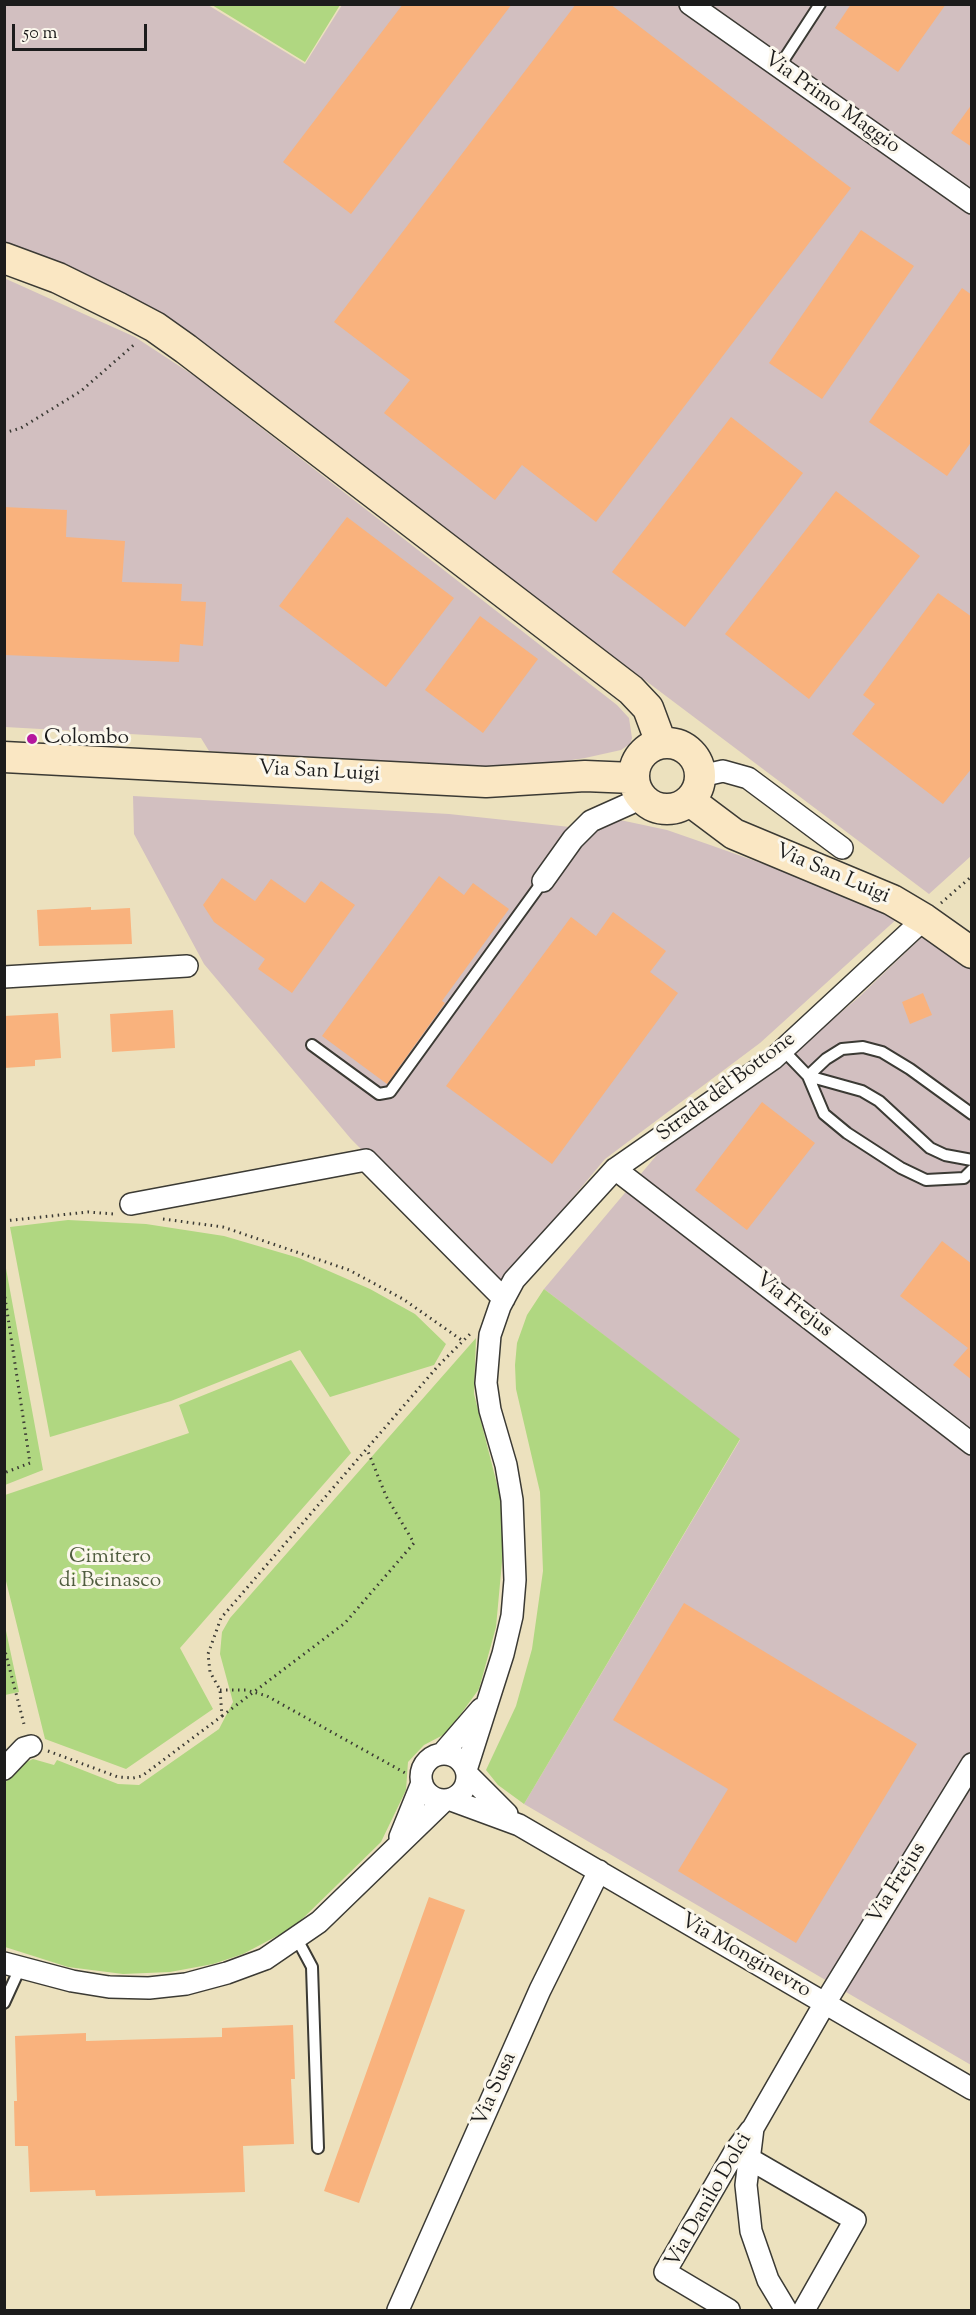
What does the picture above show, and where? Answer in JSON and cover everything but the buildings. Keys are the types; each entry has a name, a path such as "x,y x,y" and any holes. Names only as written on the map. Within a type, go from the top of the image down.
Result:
{"street":[{"name":"Via Primo Maggio","path":"690,4 972,203"},
{"path":"4,258 58,278 155,327 631,690 648,708 661,743 641,755 637,787 591,821 573,839 543,881"},
{"name":"Via San Luigi","path":"661,743 676,744 690,752 698,762 695,788 734,834 891,900 924,919 972,953"},
{"name":"Via San Luigi","path":"4,757 486,782 585,776 637,787 649,805 662,809 679,808 695,788 723,771 748,778 842,848"},
{"name":"Strada del Bottone","path":"509,1290 615,1169 783,1050 924,919"},
{"path":"4,977 187,966"},
{"path":"9,1966 109,1987 149,1989 186,1984 227,1973 266,1959 297,1939 320,1922 396,1845 465,1787 467,1772 512,1616 515,1550 512,1500 486,1383 486,1359 490,1335 509,1290 366,1160 124,1209"},
{"name":"Via Frejus","path":"615,1169 972,1444"},
{"path":"396,1845 422,1781 425,1765 429,1760 442,1754 465,1731 490,1696"},
{"path":"4,1769 24,1748 31,1746"},
{"path":"442,1754 457,1758 467,1772"},
{"name":"Via Frejus","path":"825,2003 972,1764"},
{"name":"Via Monginevro","path":"467,1772 519,1825"},
{"path":"422,1781 430,1795 448,1800"},
{"name":"Via Monginevro","path":"448,1800 519,1825 972,2089"},
{"name":"Via Susa","path":"398,2310 540,1990 599,1871"},
{"name":"Via Danilo Dolci","path":"729,2310 665,2272 734,2153 753,2128 825,2003"},
{"name":"Via Danilo Dolci","path":"753,2128 746,2185 752,2231 768,2280 786,2310"},
{"name":"Via Danilo Dolci","path":"748,2158 855,2220 804,2310"}],"lane":[{"path":"778,67 820,4"},
{"path":"312,1045 379,1094 390,1092 543,881"},
{"path":"808,1076 826,1059 842,1049 863,1047 882,1053 901,1064 972,1114"},
{"path":"783,1050 808,1076 824,1114 847,1133 901,1168 926,1180 964,1178 972,1170"},
{"path":"808,1076 831,1080 862,1091 879,1101 930,1148 945,1155 972,1160"},
{"path":"297,1939 312,1967 318,2148"},
{"path":"4,2003 9,1966"}],"path":[{"path":"4,433 21,428 81,391 155,327"},
{"path":"924,919 972,876"},
{"path":"4,1221 124,1209"},
{"path":"158,1218 223,1227 349,1270 403,1299 463,1341"},
{"path":"4,1291 30,1463 4,1473"},
{"path":"222,1716 220,1690 210,1672 208,1654 211,1640 221,1618 463,1341 469,1335 490,1335"},
{"path":"4,1647 31,1746 118,1777 142,1776 345,1623 414,1543 386,1496 367,1449"},
{"path":"220,1690 252,1692 267,1696 422,1781"}],"shaded area":[{"path":"5,5 208,5 305,64 342,5 971,5 971,856 929,894 213,355 5,249"},
{"path":"4,278 135,337 196,377 617,705 629,718 632,738 630,744 621,750 585,758 519,768 383,763 209,751 201,738 5,727"},
{"path":"133,796 449,814 598,830 602,824 620,820 667,830 845,893 899,917 760,1043 605,1159 498,1287 351,1139 204,964 134,834"},
{"path":"926,933 972,966 971,2065 524,1804 740,1440 544,1289 661,1150 780,1064 859,997"}],"green space":[{"path":"212,5 340,5 305,62"},
{"path":"68,1220 146,1224 224,1236 299,1258 370,1289 415,1314 446,1344 434,1365 330,1397 300,1350 171,1401 50,1437 10,1227"},
{"path":"5,1263 43,1470 4,1485"},
{"path":"544,1289 740,1439 524,1804 498,1785 486,1770 516,1706 532,1649 543,1571 540,1492 516,1389 515,1365 517,1343 527,1315"},
{"path":"476,1338 474,1394 501,1500 503,1551 496,1627 479,1689 447,1733 424,1745 408,1762 406,1790 381,1842 294,1927 243,1954 213,1964 170,1972 123,1974 68,1967 5,1947 5,1783 20,1765 33,1759 54,1765 57,1760 118,1784 139,1785 219,1729 233,1702 220,1654 222,1632 230,1618"},
{"name":"Cimitero di Beinasco","path":"291,1360 351,1453 180,1648 213,1709 126,1769 45,1739 5,1577 5,1495 189,1433 179,1405"},
{"path":"5,1626 19,1692 4,1695"}],"place":[{"name":"Colombo","path":"32,739"}]}
